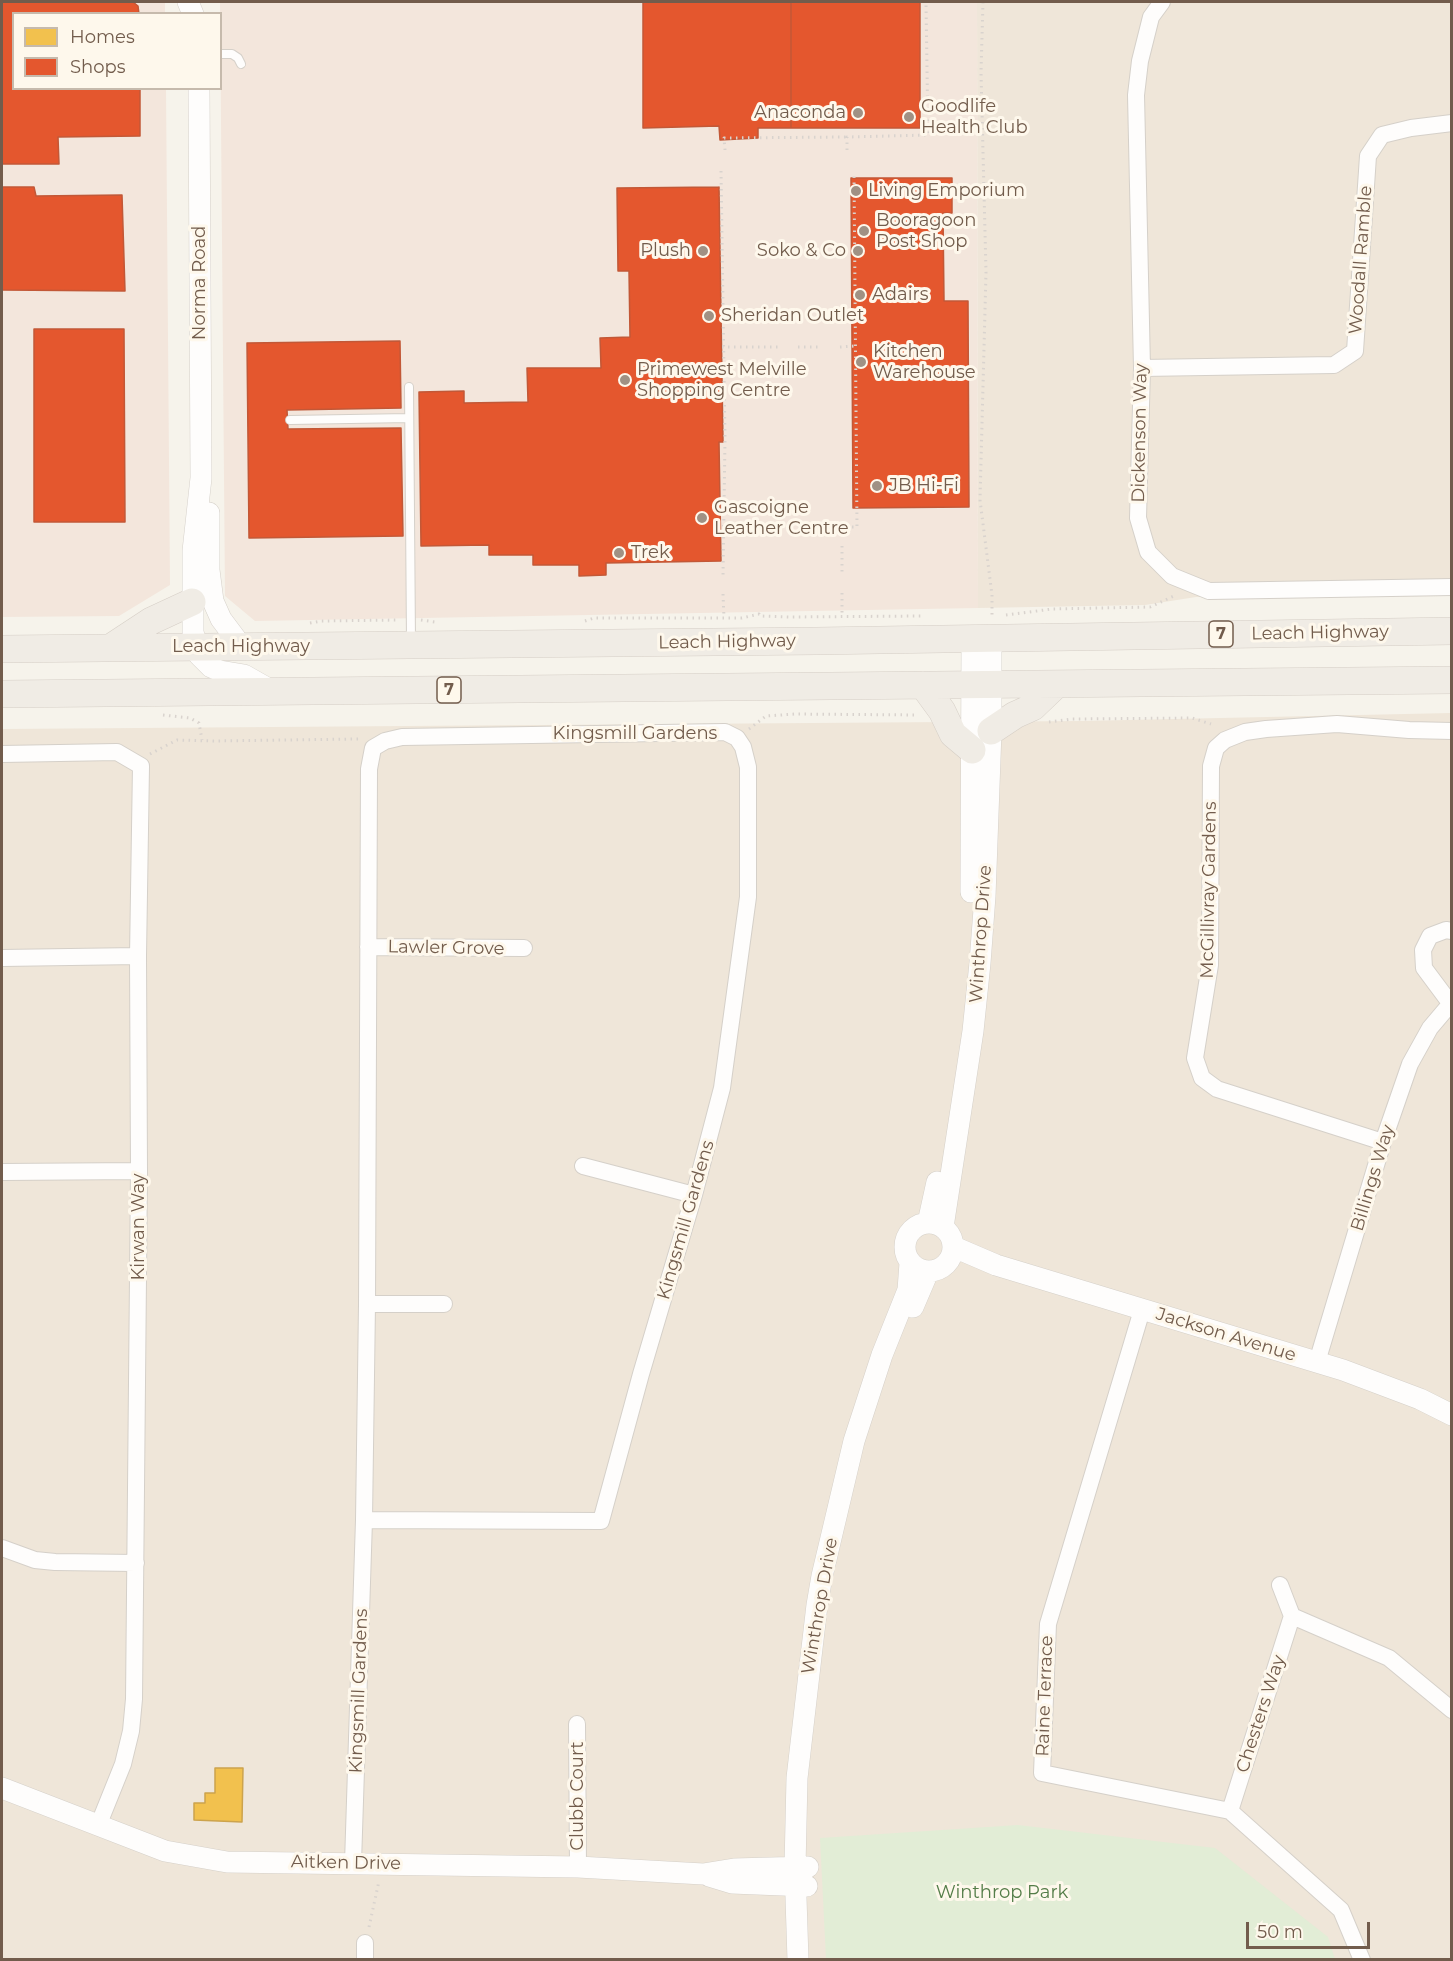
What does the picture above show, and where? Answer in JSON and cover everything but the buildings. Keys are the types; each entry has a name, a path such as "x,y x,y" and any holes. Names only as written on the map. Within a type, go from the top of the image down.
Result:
{"highway":[{"path":"110,648 151,621 192,602"},
{"name":"Leach Highway","path":"2,649 411,645 987,628 1452,631"},
{"name":"7","path":"2,694 1452,680"},
{"path":"991,731 1015,715 1033,707 1057,684"},
{"path":"923,685 942,711 952,734 972,750"}],"street":[{"name":"Dickenson Way","path":"1162,2 1151,17 1140,61 1136,95 1142,368 1138,518 1148,552 1172,576 1209,591 1452,587"},
{"name":"Norma Road","path":"195,647 192,625 193,551 201,478 199,90"},
{"name":"Woodall Ramble","path":"1142,368 1334,365 1355,351 1368,156 1382,135 1411,128 1452,123"},
{"name":"Norma Road","path":"201,478 209,508 209,570 213,601 221,619 242,647"},
{"name":"Winthrop Drive","path":"935,1225 936,1192 959,1034 971,909 972,750 982,685 987,628"},
{"path":"195,647 204,662 211,667 231,674 244,675 275,692"},
{"name":"Winthrop Drive","path":"935,1225 973,1031 980,963 985,896 991,731 982,685"},
{"name":"McGillivray Gardens","path":"1383,1142 1217,1089 1202,1078 1195,1058 1210,965 1211,766 1216,748 1225,740 1245,732 1337,724 1452,731"},
{"name":"Kingsmill Gardens","path":"353,1863 364,1520 369,769 373,748 385,741 402,737 725,732 737,738 743,747 748,767 748,897 722,1088 694,1195 641,1374 601,1521 364,1520"},
{"path":"2,754 117,752 136,763"},
{"name":"Kirwan Way","path":"98,1826 123,1764 131,1731 134,1699 141,766 136,763"},
{"name":"Billings Way","path":"1317,1362 1383,1142 1410,1064 1430,1028 1451,1002 1424,968 1423,950 1430,936 1446,930 1452,931"},
{"name":"Lawler Grove","path":"369,947 524,948"},
{"path":"2,958 138,956"},
{"path":"583,1166 694,1195"},
{"path":"2,1172 139,1171"},
{"path":"935,1225 949,1232 952,1255 943,1268 919,1267 906,1256 905,1241 914,1228 935,1225"},
{"name":"Jackson Avenue","path":"952,1255 996,1265 1317,1362 1384,1384 1452,1415"},
{"name":"Winthrop Drive","path":"798,1959 801,1876 814,1735 834,1587 868,1443 913,1307 919,1267"},
{"path":"367,1304 444,1304"},
{"name":"Raine Terrace","path":"1142,1310 1048,1624 1042,1773 1230,1811"},
{"path":"2,1548 35,1560 136,1563"},
{"path":"1280,1585 1292,1616 1389,1658 1452,1710"},
{"name":"Chesters Way","path":"1230,1811 1292,1616"},
{"name":"Clubb Court","path":"577,1724 578,1867"},
{"name":"Aitken Drive","path":"2,1788 165,1851 227,1862 578,1867 703,1874 732,1884 801,1876"},
{"path":"1230,1811 1341,1910 1362,1959"},
{"name":"Winthrop Drive","path":"801,1876 811,1959"}],"lane":[{"path":"222,54 232,54 241,64"},
{"path":"409,387 411,645"},
{"path":"290,420 409,418"}],"path":[{"path":"984,2 981,72 986,272 980,500 992,595 993,620 987,628"},
{"path":"725,150 724,138 928,135 926,3"},
{"path":"847,137 847,150"},
{"path":"721,171 725,440 723,576"},
{"path":"841,528 857,527 854,173"},
{"path":"840,347 855,346"},
{"path":"722,348 779,347"},
{"path":"798,347 822,347"},
{"path":"723,528 781,528"},
{"path":"798,528 823,528"},
{"path":"842,546 842,575"},
{"path":"987,628 1012,614 1052,609 1150,607 1183,592 1191,583"},
{"path":"842,593 842,616"},
{"path":"723,594 724,618"},
{"path":"618,618 742,618 759,614 760,616 789,617 926,616"},
{"path":"158,712 163,716 190,718 199,723 202,740"},
{"path":"737,738 766,716 925,714"},
{"path":"1048,722 1072,719 1192,718 1210,724"},
{"path":"136,763 177,740 369,739 373,748"},
{"path":"365,1951 382,1863"}],"shaded area":[{"path":"2,2 165,2 165,12 12,12 12,90 166,90 170,585 119,616 2,617"},
{"path":"220,2 977,2 978,608 255,621 225,596 222,12 220,12"},
{"path":"977,2 1451,2 1451,596 1196,597 1145,605 978,608"},
{"path":"1451,713 1451,1959 2,1959 2,729 1082,721"}],"green space":[{"name":"Winthrop Park","path":"1018,1825 1215,1848 1328,1937 1335,1959 826,1959 820,1838"}],"place":[{"name":"Anaconda","path":"858,113"},
{"name":"Goodlife Health Club","path":"909,117"},
{"name":"Living Emporium","path":"856,191"},
{"name":"Booragoon Post Shop","path":"864,231"},
{"name":"Plush","path":"703,251"},
{"name":"Soko & Co","path":"858,251"},
{"name":"Adairs","path":"860,295"},
{"name":"Sheridan Outlet","path":"709,316"},
{"name":"Kitchen Warehouse","path":"861,362"},
{"name":"Primewest Melville Shopping Centre","path":"625,380"},
{"name":"JB Hi-Fi","path":"877,486"},
{"name":"Gascoigne Leather Centre","path":"702,518"},
{"name":"Trek","path":"619,553"}]}
